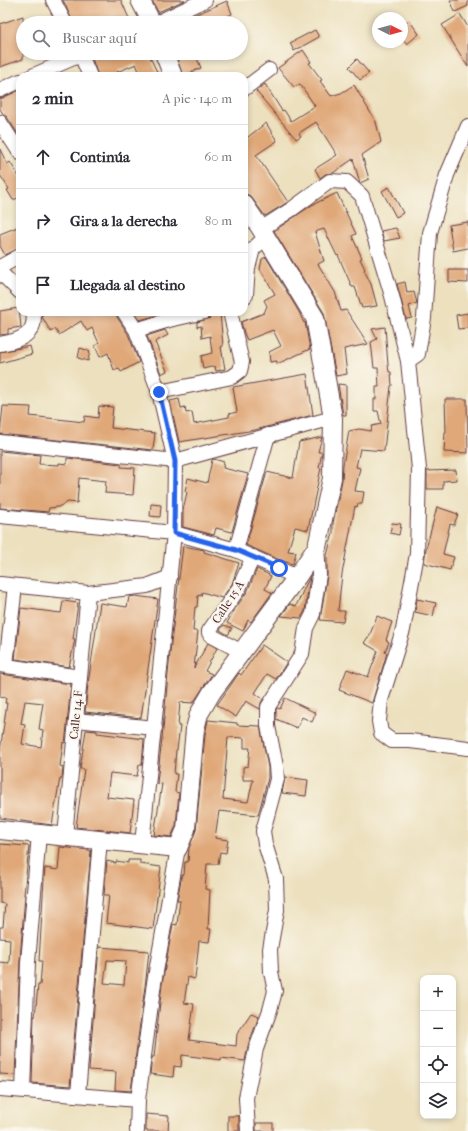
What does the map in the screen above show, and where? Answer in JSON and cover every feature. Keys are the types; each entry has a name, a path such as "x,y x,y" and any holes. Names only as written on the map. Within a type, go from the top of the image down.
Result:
{"main road":[{"path":"140,0 148,16"},
{"path":"167,60 171,72"},
{"path":"0,830 178,848 186,829 195,730 199,714 212,692 298,577 317,547 332,478 333,418 315,318 264,233 248,210"}],"street":[{"path":"53,0 61,16"},
{"path":"171,16 205,0"},
{"path":"41,72 68,60"},
{"path":"84,60 89,72"},
{"path":"248,86 269,70"},
{"path":"0,90 16,84"},
{"path":"0,122 16,147"},
{"path":"408,361 418,354 424,318 430,233 447,176 468,126"},
{"path":"248,268 253,249 264,233 292,209 330,181 347,182 362,196 392,296 408,361 419,468 417,554 403,630 380,700 379,721 381,733 392,741 410,741 468,748"},
{"path":"0,267 16,258"},
{"path":"0,272 16,288"},
{"path":"0,344 16,341 28,334 34,323 33,316"},
{"path":"127,316 136,330 159,392 175,461 174,533 142,844"},
{"path":"136,330 186,316"},
{"path":"159,392 232,377 240,371 242,362 231,316"},
{"path":"0,442 175,461 333,418"},
{"path":"236,550 268,436"},
{"path":"0,516 174,533 236,550 298,577"},
{"path":"248,1131 246,1098 256,1049 270,1010 274,991 270,949 277,910 276,879 265,844 264,831 277,779 268,726 268,707 302,654 306,628 313,614 319,575 317,547"},
{"name":"Calle 15 A","path":"242,652 212,636 209,633 209,630 239,588 253,557"},
{"path":"0,584 88,593 147,586 170,576"},
{"path":"15,586 3,665 80,677"},
{"name":"Calle 14 F","path":"64,836 88,593"},
{"path":"76,720 155,728"},
{"path":"23,1090 28,962 39,834"},
{"path":"78,1094 100,840"},
{"path":"137,1131 138,1100 154,983 178,848"},
{"path":"0,1089 78,1094 138,1100"}],"building":[{"path":"63,0 121,0 128,16 70,16"},
{"path":"152,0 185,0 158,12"},
{"path":"450,0 468,0 468,6 455,12"},
{"path":"227,1 232,14 228,16 192,16"},
{"path":"460,14 468,27 468,67 442,25"},
{"path":"16,18 16,60 20,60 0,67 0,24"},
{"path":"409,20 419,34 408,43"},
{"path":"315,30 319,37 294,51 290,43"},
{"path":"303,50 311,62 309,63 322,80 320,81 331,96 341,93 354,85 376,122 381,142 362,155 369,179 360,183 353,159 333,173 325,174 320,178 315,169 337,155 316,122 299,133 301,136 296,139 256,91 265,84 282,111 284,110 291,121 315,106 300,84 294,87 278,68"},
{"path":"357,59 369,73 360,80 349,67"},
{"path":"93,60 151,60 157,72 139,72 136,64 117,72 97,72"},
{"path":"177,60 198,60 201,68 192,72 182,72"},
{"path":"16,92 16,131 0,109 0,99"},
{"path":"266,123 277,141 256,155 288,202 265,216 248,195 248,137"},
{"path":"0,149 7,164 10,162 16,172 16,199 13,200 7,190 9,189 0,175"},
{"path":"389,187 403,213 396,217 382,191"},
{"path":"337,193 356,234 352,236 362,258 360,259 371,284 377,306 362,308 355,287 352,287 338,255 337,256 324,229 315,232 324,261 318,264 335,292 341,311 346,310 368,344 344,349 347,374 336,376 324,313 274,231 312,205"},
{"path":"468,222 468,248 453,251 449,225"},
{"path":"16,228 16,250 5,255 0,246 0,234"},
{"path":"396,228 400,238 384,241 381,231"},
{"path":"266,257 304,323 305,322 310,349 277,364 277,361 270,362 269,352 281,346 273,330 247,340 241,322 264,313 267,306 264,300 275,294 260,269 262,259"},
{"path":"449,270 468,270 468,283 449,282"},
{"path":"405,282 407,293 414,292 417,303 409,306 412,318 406,319 397,284"},
{"path":"16,308 16,316 20,316 21,327 8,329 8,334 0,335 0,311"},
{"path":"468,313 468,328 458,329 456,315"},
{"path":"117,316 128,334 139,362 121,372 119,368 114,370 108,353 100,357 95,346 99,343 92,328 87,331 81,321 59,335 55,329 51,332 42,317"},
{"path":"137,316 154,316 140,320"},
{"path":"211,316 220,316 223,346 221,347 225,369 216,371 215,366 203,369 201,356 212,353 210,336 202,338 201,326 197,327 197,322 210,318"},
{"path":"385,327 388,365 389,372 391,372 392,386 384,451 360,449 356,467 360,468 355,491 364,492 362,504 358,504 357,507 355,506 342,574 338,611 345,611 343,622 320,620 327,576 327,555 333,533 333,523 342,480 349,431 359,429 371,431 372,426 381,424 378,411 374,411 376,387 379,387 378,368 374,368 371,342 377,339 372,329"},
{"path":"165,330 168,335 155,342 167,371 161,374 147,336"},
{"path":"30,346 32,354 0,363 0,352"},
{"path":"80,348 90,351 88,361 78,358"},
{"path":"307,374 313,415 255,430 179,442 170,401 179,399 181,408 185,407 186,413 192,412 194,424 229,417 229,414 237,412 233,387"},
{"path":"338,384 346,385 346,415 343,415"},
{"path":"445,399 467,399 468,453 444,452 446,432"},
{"path":"3,406 31,407 30,416 84,422 85,416 98,418 99,406 113,407 111,428 155,433 153,450 0,434"},
{"path":"322,437 318,452 322,452 319,468 321,468 308,530 295,527 288,551 296,552 293,564 282,561 246,545 267,472 293,478 299,442"},
{"path":"0,451 40,455 39,464 67,464 67,458 121,464 121,467 135,468 133,495 105,493 106,481 79,478 77,503 68,502 58,507 49,508 48,512 0,508"},
{"path":"214,459 224,462 223,468 248,474 232,532 216,528 214,535 183,527 183,510 188,478 207,483 212,460"},
{"path":"456,470 457,480 443,481 443,489 427,489 427,471"},
{"path":"151,504 161,505 160,517 150,516"},
{"path":"437,507 458,514 454,525 450,524 443,554 454,557 450,570 424,563 426,549"},
{"path":"392,523 401,524 399,535 390,533"},
{"path":"183,546 204,550 204,552 239,563 232,584 222,598 202,592 201,596 198,595 197,607 195,607 193,631 198,631 194,668 208,643 217,648 205,671 212,674 193,703 180,702 178,726 180,726 174,774 177,774 175,792 179,793 176,826 171,837 154,835 162,784 157,783 171,642"},
{"path":"257,569 271,576 265,589 272,593 251,622 248,620 243,631 227,623 247,592"},
{"path":"310,576 305,611 301,618 281,616 290,604 296,606"},
{"path":"135,596 158,599 141,718 85,712 100,603 127,607 129,597"},
{"path":"417,599 436,603 433,616 415,612"},
{"path":"63,601 78,603 73,639 75,639 69,667 15,659 21,608 61,613"},
{"path":"377,616 392,622 386,640 389,642 385,652 387,653 372,703 339,690 347,669 368,677 378,651 364,643 369,637"},
{"path":"224,625 232,628 228,635 220,630"},
{"path":"262,645 287,662 276,679 267,674 255,693 263,699 260,709 246,701 236,717 217,705 239,673 241,675"},
{"path":"0,674 71,684 66,736 65,743 63,742 60,766 63,767 62,778 60,778 52,825 0,818 0,751 7,703 5,703 6,698 0,697","holes":["25,701 43,703 39,729 43,730 41,747 22,744 25,725 21,724"]},
{"path":"285,698 316,713 312,722 302,717 297,728 276,719 276,709 280,709"},
{"path":"208,720 237,723 237,725 260,726 268,767 268,778 258,815 219,811 215,838 228,840 226,853 220,852 218,864 207,864 205,889 210,890 208,929 211,929 209,942 199,941 195,979 188,977 184,1003 194,1004 189,1040 236,1046 237,1034 251,1013 259,1016 248,1046 245,1061 221,1058 221,1060 182,1055 181,1067 174,1066 173,1077 150,1074 152,1057 154,1057 162,984 173,924 177,925 180,900 177,900 182,875 184,875 185,862 188,862 189,848 196,830 205,735","holes":["228,737 244,738 244,748 250,748 248,766 243,767 243,780 253,780 248,802 223,799"]},
{"path":"86,730 97,731 97,733 144,739 142,765 139,765 137,776 110,773 107,797 134,800 130,833 76,827 84,769 80,769"},
{"path":"285,777 308,780 306,796 282,793"},
{"path":"0,844 29,846 24,895 15,1075 0,1074 0,962 9,963 10,939 0,938 0,927 3,927 5,904 0,903"},
{"path":"60,847 91,851 70,1086 32,1083 34,1016 35,1017 38,985 40,985 42,961 39,961 45,868 58,870"},
{"path":"128,860 140,860 140,864 161,867 153,929 106,923 109,895 104,895 107,861 128,863"},
{"path":"99,947 149,951 131,1091 115,1090 116,1072 89,1070","holes":["107,960 126,961 124,985 104,983"]},
{"path":"146,1114 169,1116 168,1131 146,1131"},
{"path":"228,1116 239,1116 239,1131 228,1131"},
{"path":"256,1123 273,1123 273,1131 256,1131"}],"route":[{"path":"159,392 175,461 174,533 236,550 279,568"}]}
